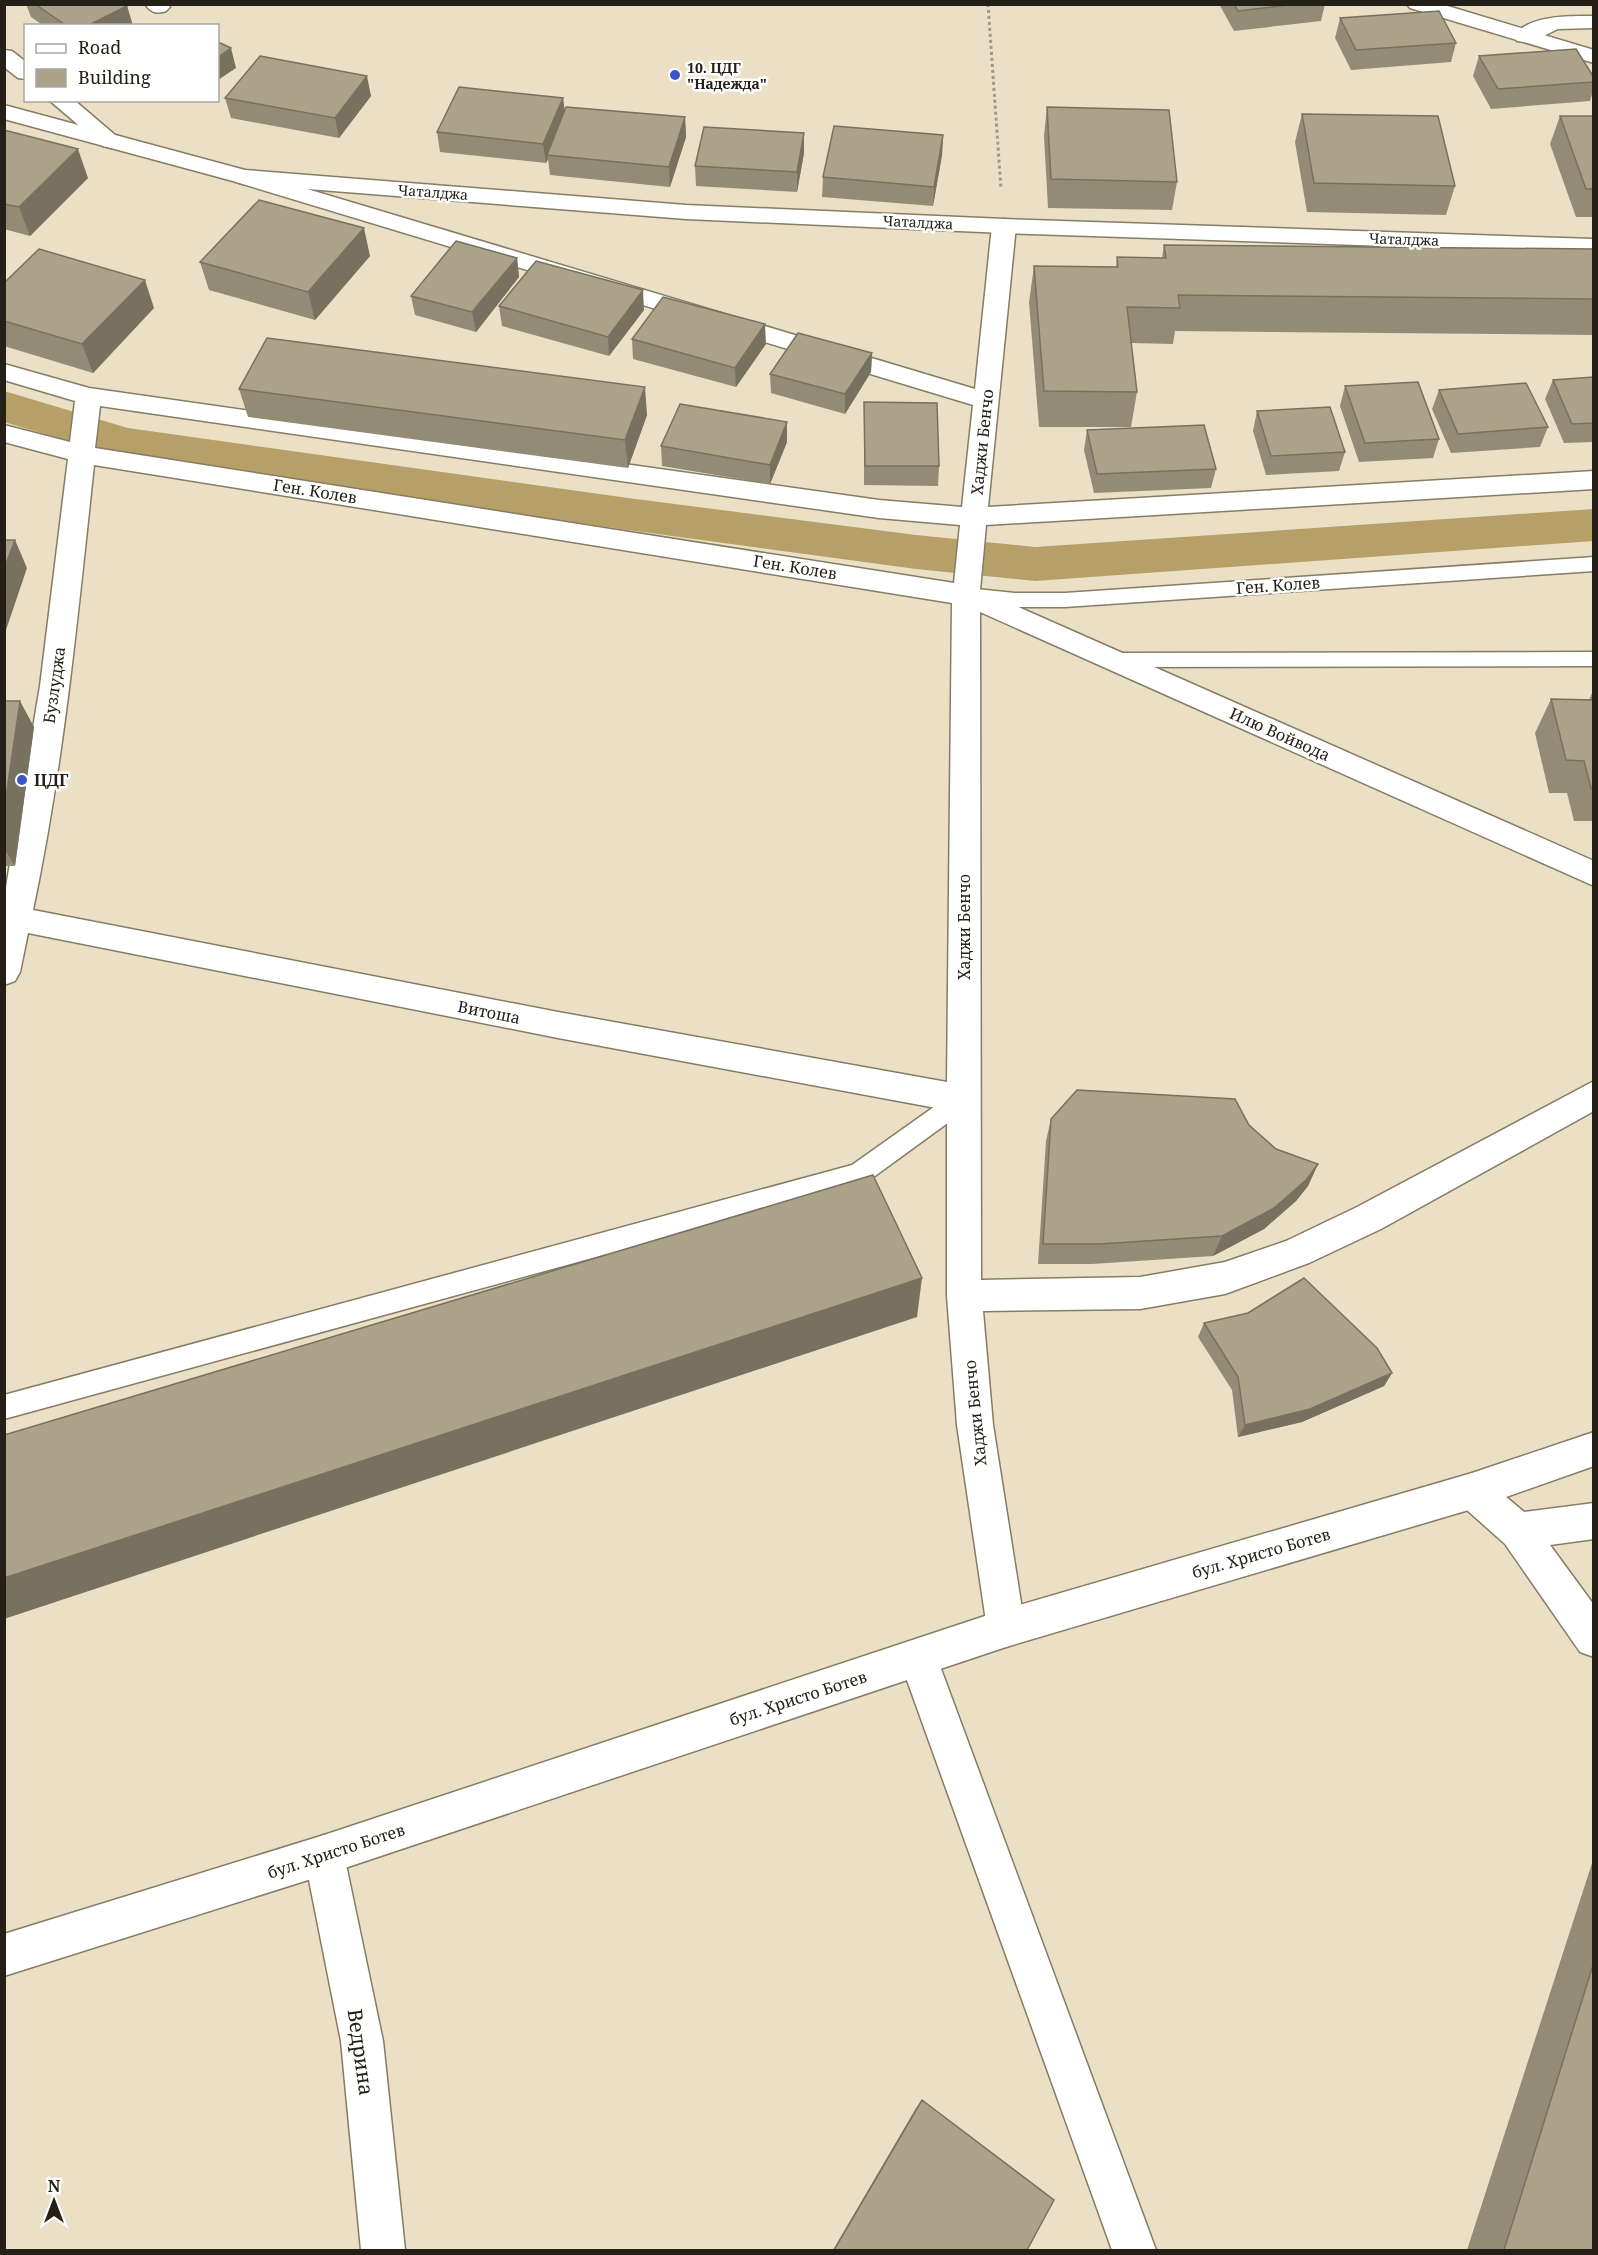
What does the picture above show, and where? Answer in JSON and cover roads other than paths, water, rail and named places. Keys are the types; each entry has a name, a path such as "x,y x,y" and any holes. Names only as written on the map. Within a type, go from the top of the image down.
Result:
{"street":[{"path":"1417,4 1593,57"},
{"path":"1525,36 1547,24 1593,22"},
{"path":"4,56 24,71"},
{"path":"62,102 111,141"},
{"name":"Чаталджа","path":"4,112 244,177 987,400"},
{"name":"Чаталджа","path":"244,177 686,212 1004,226 1593,246"},
{"name":"Хаджи Бенчо","path":"1004,226 970,556 963,1099 964,1296 975,1425 1006,1628"},
{"name":"Ген. Колев","path":"4,372 87,403 879,509 970,556"},
{"name":"Бузлуджа","path":"4,972 16,919 55,687 87,403"},
{"name":"Ген. Колев","path":"4,433 82,449 970,556 1593,480"},
{"name":"Илю Войвода","path":"970,556 1112,660 1593,874"},
{"name":"Витоша","path":"16,919 558,1025 963,1099"},
{"path":"964,1296 1140,1293 1226,1278 1297,1252 1369,1218 1593,1095"},
{"name":"бул. Христо Ботев","path":"4,1955 324,1855 1006,1628 1472,1491 1593,1449"},
{"path":"1472,1491 1518,1531 1593,1638"},
{"path":"1518,1531 1593,1521"},
{"path":"918,1658 1134,2250"},
{"name":"Ведрина","path":"324,1855 362,2041 383,2250"}],"lane":[{"name":"Ген. Колев","path":"970,556 1015,600 1065,600 1593,564"},
{"path":"1112,660 1593,659"},
{"path":"4,1407 859,1174 963,1099"}],"waterway":[{"path":"4,406 126,443 628,514 916,552 1035,564 1594,525"}],"place":[{"name":"10. ЦДГ \"Надежда\"","path":"675,75"},
{"name":"ЦДГ","path":"22,780"}]}
